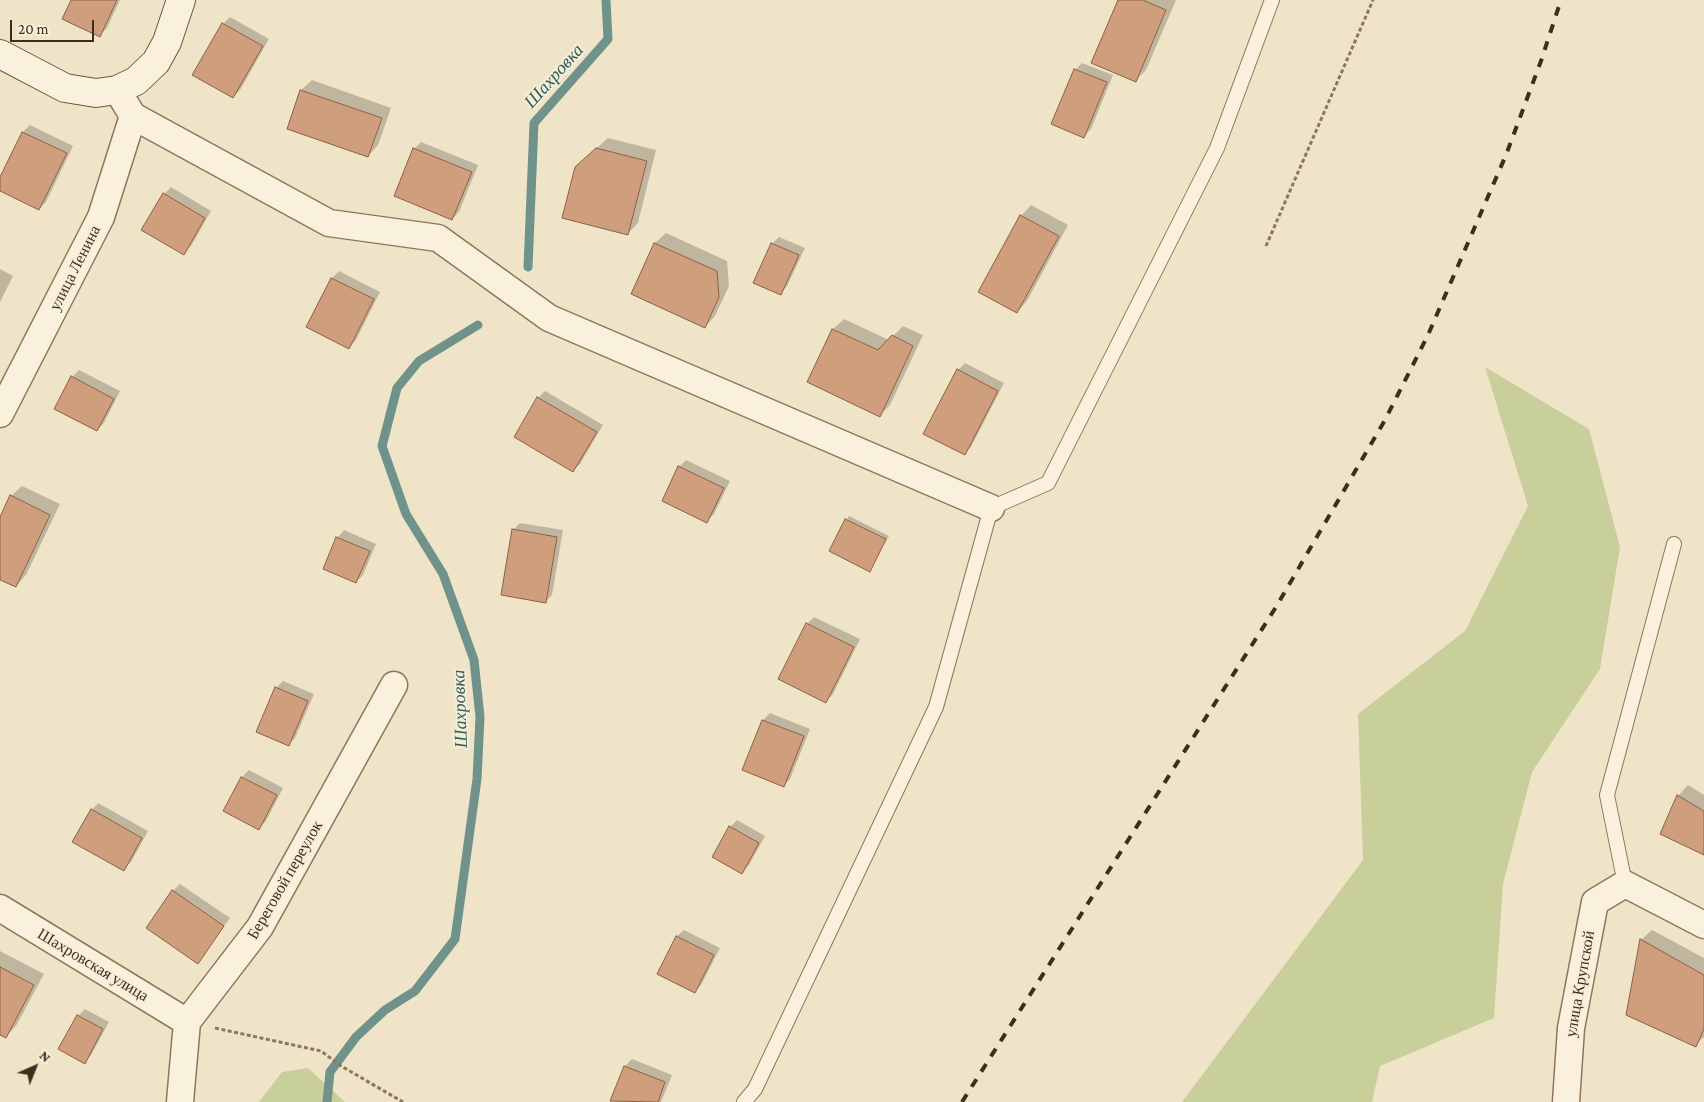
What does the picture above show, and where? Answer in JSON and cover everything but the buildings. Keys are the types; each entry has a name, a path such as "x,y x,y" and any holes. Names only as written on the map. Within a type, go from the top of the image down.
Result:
{"street":[{"path":"0,54 65,88 96,93 117,90 136,81 156,62 167,42 181,0"},
{"path":"117,90 133,116 329,223 438,238 549,318 991,508"},
{"name":"улица Ленина","path":"0,414 101,217 133,116"},
{"name":"Береговой переулок","path":"187,1022 260,927 394,685"},
{"path":"1625,884 1704,924"},
{"name":"улица Крупской","path":"1566,1102 1571,1028 1595,902 1625,884"},
{"name":"Шахровская улица","path":"0,908 187,1022"},
{"path":"180,1102 187,1022"}],"lane":[{"path":"744,1102 755,1089 936,707 991,508 1048,483 1217,148 1272,0"},
{"path":"1625,884 1607,796 1674,544"}],"path":[{"path":"1266,246 1373,0"},
{"path":"187,1022 321,1051 341,1066 403,1102"}],"green space":[{"path":"1485,367 1589,429 1620,547 1600,669 1532,772 1503,884 1494,1018 1380,1066 1372,1102 1182,1102 1363,860 1358,714 1465,631 1528,506"},
{"path":"308,1068 345,1102 259,1102 282,1072"}],"waterway":[{"name":"Шахровка","path":"528,267 534,123 608,39 606,0"},
{"name":"Шахровка","path":"327,1102 330,1072 356,1037 385,1010 415,991 455,939 477,779 480,717 474,660 443,574 406,514 382,446 397,388 419,361 478,325"}],"railway":[{"path":"962,1102 1276,607 1385,420 1428,335 1506,155 1541,61 1561,0"}]}
